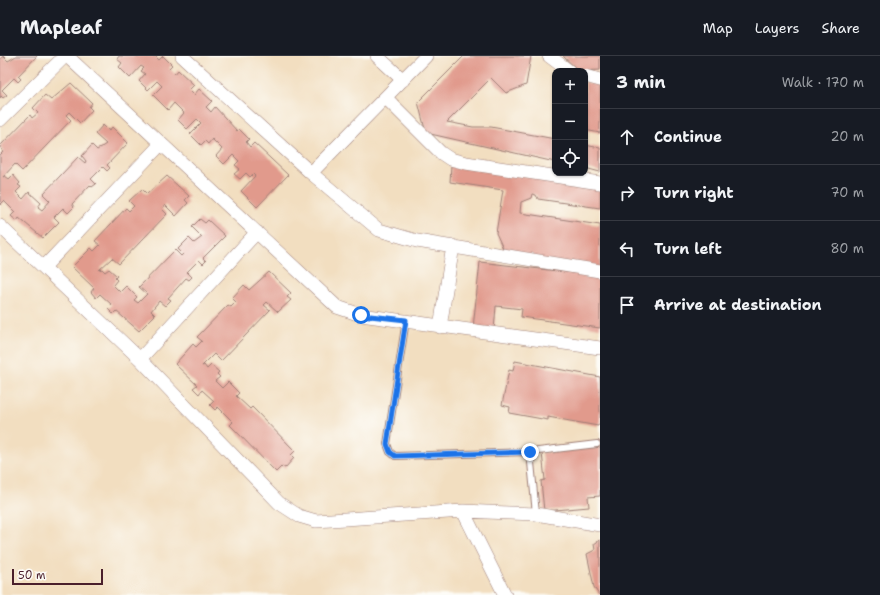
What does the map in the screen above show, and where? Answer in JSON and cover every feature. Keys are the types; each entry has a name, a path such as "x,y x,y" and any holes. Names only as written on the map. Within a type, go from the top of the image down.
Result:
{"street":[{"path":"0,120 66,56 337,307 361,315 406,320 440,327 600,348"},
{"path":"182,56 311,173 379,230 417,241 600,271"},
{"path":"377,56 403,80"},
{"path":"311,173 426,56"},
{"path":"549,56 565,68"},
{"path":"588,77 600,80"},
{"path":"386,98 441,153 450,158 466,163 600,183"},
{"path":"44,267 161,144"},
{"path":"0,226 140,359 279,503 298,516 316,521 463,511 536,514 600,525"},
{"path":"140,359 257,232"},
{"path":"440,327 453,246"},
{"path":"463,511 505,595"}],"lane":[{"path":"406,320 387,444 390,452 395,456 530,452 597,444"},
{"path":"530,452 536,514"}],"building":[{"path":"3,56 8,61 16,56 37,56 18,76 21,79 18,82 14,78 2,90 7,95 3,98 1,96 0,98 0,60"},
{"path":"119,56 155,56 159,60 163,56 172,65 169,68 175,74 178,70 194,85 189,90 194,95 199,89 212,101 206,107 211,112 215,107 237,131 239,129 249,139 246,142 250,147 254,143 288,175 257,207 241,191 255,176 253,174 250,177 246,173 240,179 234,174 240,169 235,165 239,161 233,155 224,164 216,156 222,149 212,139 208,144 205,141 201,145 190,134 201,123 197,119 187,129 178,120 184,113 174,103 168,110 153,95 162,86 157,81 148,90 139,81 145,74 141,71 144,68 141,66 130,78 119,67 122,63 117,59"},
{"path":"464,56 531,56 526,85 506,93 491,78 447,122 473,127 491,127 552,138 552,161 426,133 418,102"},
{"path":"563,56 600,56 600,70 588,71 588,68 576,68"},
{"path":"71,83 92,103 89,107 92,110 80,123 69,112 66,115 71,120 22,171 15,164 3,177 5,176 9,179 13,175 20,183 18,185 21,187 16,192 23,199 29,192 41,203 38,207 42,210 50,201 43,194 78,157 85,163 86,161 82,156 92,145 97,150 106,144 95,134 103,125 109,131 112,127 128,143 107,165 110,168 107,171 103,167 91,179 96,184 92,187 90,185 72,204 74,207 68,213 63,208 54,217 59,222 43,238 19,218 17,221 11,216 15,212 4,201 0,205 0,155 3,152 0,146 30,115 32,118 38,113 33,108 45,95 51,100"},
{"path":"588,83 600,85 600,133 588,131"},
{"path":"588,146 600,148 600,172 588,169"},
{"path":"451,165 600,186 600,208 538,199 536,195 532,194 531,198 521,202 520,213 600,225 600,269 506,255 496,233 503,190 450,182"},
{"path":"167,176 189,196 185,200 188,203 176,216 165,205 162,209 167,214 119,264 112,258 99,270 102,269 105,272 109,269 117,276 115,278 117,280 113,285 120,292 126,286 137,297 134,300 138,303 147,294 139,287 175,250 181,256 183,254 178,249 189,238 194,243 202,237 192,227 200,219 205,223 208,220 225,236 203,258 206,261 203,264 199,260 187,272 192,277 189,280 186,278 168,298 171,300 165,306 159,301 151,311 155,315 139,331 116,311 113,314 108,309 112,305 100,294 96,298 91,292 94,288 72,267 91,248 94,251 100,245 95,241 126,208 129,211 134,206 129,201 142,189 147,194"},
{"path":"480,262 600,276 600,328 521,317 522,309 496,306 494,330 473,328"},
{"path":"269,272 291,293 287,297 291,300 278,312 267,302 264,305 270,310 221,361 214,354 202,366 204,365 207,369 211,365 219,372 217,374 220,377 215,381 222,388 228,382 239,393 236,396 250,409 252,407 295,451 291,455 294,458 285,468 282,466 276,472 230,425 233,422 218,407 215,410 210,405 214,401 202,390 199,394 193,388 197,385 175,364 193,344 196,347 202,341 197,337 228,305 231,307 236,302 232,298 244,285 249,290"},
{"path":"515,361 600,377 600,422 598,426 548,417 548,420 509,413 510,407 502,405 509,370 513,371"},
{"path":"600,447 600,496 588,497 589,507 544,511 541,481 545,480 542,453"},
{"path":"600,540 599,595 594,587 587,554 595,550 594,544"}],"route":[{"path":"361,315 406,320 387,444 390,452 395,456 530,452"}]}
